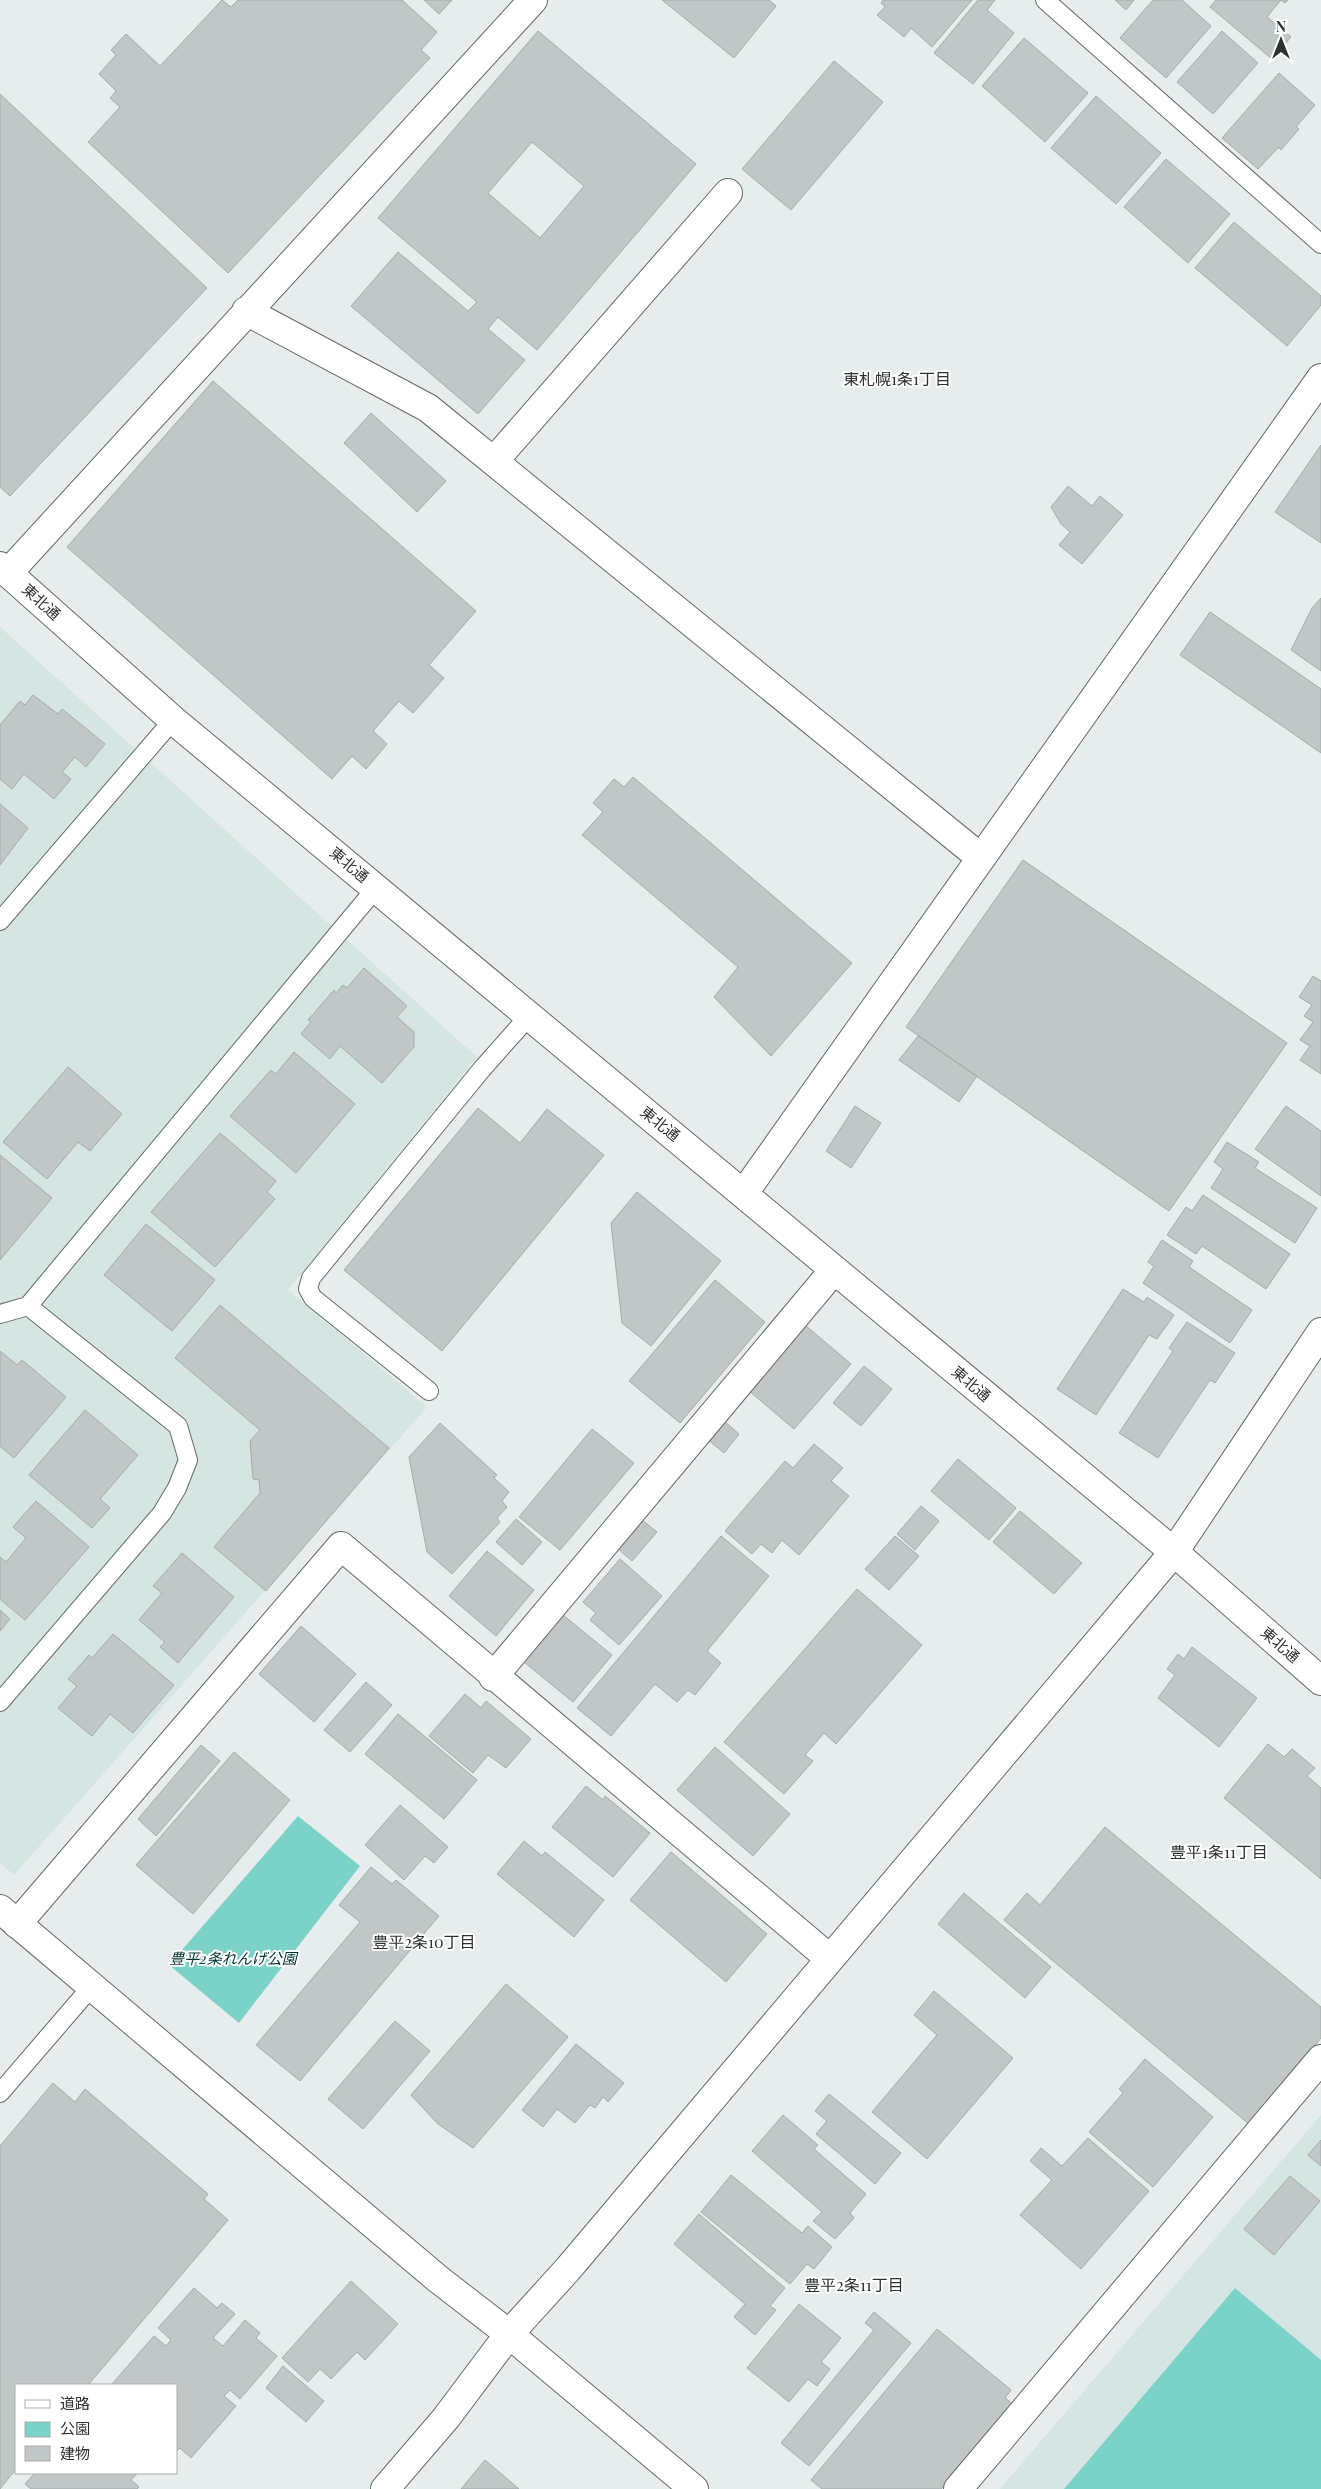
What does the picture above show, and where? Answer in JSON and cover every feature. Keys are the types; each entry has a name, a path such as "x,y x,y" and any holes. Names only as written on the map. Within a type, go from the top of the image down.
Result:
{"street":[{"path":"4,570 533,0"},
{"path":"494,461 510,446 728,193"},
{"path":"246,311 428,408 981,858"},
{"path":"744,1193 1321,378"},
{"name":"東北通","path":"4,570 173,720 1174,1552 1321,1681"},
{"path":"493,1676 834,1270"},
{"path":"385,2489 446,2418 510,2334 568,2269 1174,1552 1321,1332"},
{"path":"694,2489 510,2334 438,2279 9,1917 341,1546 829,1958"},
{"path":"958,2489 1321,2059"}],"lane":[{"path":"1044,0 1321,244"},
{"path":"0,921 173,720"},
{"path":"0,1702 162,1513 177,1488 188,1460 178,1426 10,1308 376,888"},
{"path":"429,1391 313,1298 308,1289 310,1278 482,1069 529,1016"},
{"path":"0,2093 92,1986"}],"shaded area":[{"path":"0,627 477,1057 288,1290 427,1407 14,1875 0,1863"},
{"path":"1321,2115 1321,2489 1000,2489"}],"green space":[{"name":"豊平2条れんげ公園","path":"298,1816 360,1866 239,2023 169,1965"},
{"path":"1235,2288 1321,2360 1321,2489 1064,2489"}],"building":[{"path":"222,0 231,7 238,0 402,0 437,32 421,50 430,58 228,273 88,142 120,107 110,98 116,91 99,74 116,55 111,50 126,34 160,66"},
{"path":"424,0 452,0 439,14"},
{"path":"662,0 769,0 776,6 734,58"},
{"path":"883,0 972,0 932,47 911,28 904,37 877,15 885,7 881,3"},
{"path":"978,0 995,0 987,10 1014,33 973,84 934,53"},
{"path":"1115,0 1134,0 1126,10"},
{"path":"1153,0 1182,0 1211,26 1166,78 1120,38"},
{"path":"1216,0 1281,0 1267,17 1291,37 1272,59 1210,7"},
{"path":"538,31 696,164 537,350 498,317 488,329 525,360 478,414 351,306 398,252 468,311 477,302 378,218","holes":["532,142 584,186 540,238 488,193"]},
{"path":"1222,31 1258,63 1213,114 1177,82"},
{"path":"1024,38 1088,93 1045,142 982,86"},
{"path":"834,61 883,102 791,210 742,169"},
{"path":"1279,73 1315,105 1296,127 1299,129 1281,150 1279,147 1258,169 1222,138"},
{"path":"0,94 207,288 10,496 0,487"},
{"path":"1096,96 1161,153 1116,204 1051,148"},
{"path":"1166,159 1230,214 1188,263 1124,207"},
{"path":"1234,222 1321,296 1321,305 1287,346 1195,268"},
{"path":"213,381 476,611 429,665 444,678 413,713 399,701 373,731 387,744 366,769 352,756 332,779 67,547"},
{"path":"371,413 446,481 417,512 344,443"},
{"path":"1321,445 1321,543 1275,512"},
{"path":"1068,486 1092,506 1100,496 1123,515 1082,564 1059,545 1070,532 1061,524 1051,507"},
{"path":"1321,598 1321,671 1291,650 1312,608"},
{"path":"1210,612 1321,689 1321,753 1180,655"},
{"path":"33,695 58,714 62,709 105,744 86,767 75,757 62,772 71,779 54,799 24,774 12,789 0,779 0,725 20,701 25,705"},
{"path":"633,777 852,963 771,1056 714,997 738,967 582,835 603,812 593,803 614,779 624,787"},
{"path":"0,804 28,828 0,865"},
{"path":"1023,860 1287,1043 1169,1211 906,1027"},
{"path":"364,968 407,1006 397,1017 414,1032 414,1047 382,1083 340,1046 330,1059 301,1034 311,1022 308,1020 334,990 336,993 343,985 347,988"},
{"path":"1313,976 1321,981 1321,1074 1300,1060 1310,1046 1300,1040 1313,1022 1304,1016 1312,1005 1299,997"},
{"path":"918,1036 977,1076 959,1102 899,1060"},
{"path":"294,1052 355,1104 296,1173 230,1116 271,1070 276,1074"},
{"path":"68,1067 122,1114 90,1151 78,1142 47,1179 3,1142"},
{"path":"855,1106 881,1123 851,1168 826,1151"},
{"path":"1286,1106 1321,1131 1321,1196 1255,1149"},
{"path":"478,1108 520,1143 547,1109 604,1155 442,1351 344,1270"},
{"path":"220,1133 276,1181 267,1192 275,1199 215,1267 151,1212"},
{"path":"1227,1142 1259,1162 1255,1168 1317,1208 1295,1243 1211,1188 1223,1169 1214,1162"},
{"path":"0,1155 52,1198 0,1260"},
{"path":"637,1192 721,1261 651,1346 622,1323 611,1223"},
{"path":"1203,1195 1290,1254 1266,1289 1202,1246 1196,1254 1167,1235 1186,1207 1192,1211"},
{"path":"146,1224 215,1280 172,1331 104,1275"},
{"path":"1162,1240 1193,1261 1189,1267 1252,1310 1230,1343 1143,1283 1154,1266 1148,1262"},
{"path":"715,1280 765,1322 680,1423 629,1381"},
{"path":"1123,1289 1144,1302 1147,1297 1174,1315 1157,1339 1149,1335 1096,1415 1057,1389"},
{"path":"220,1305 389,1448 266,1591 214,1547 260,1493 259,1480 253,1479 250,1441 260,1430 175,1358"},
{"path":"1187,1322 1235,1353 1215,1383 1210,1380 1158,1458 1119,1433 1173,1351 1169,1348"},
{"path":"805,1325 851,1364 794,1429 748,1390"},
{"path":"0,1351 17,1365 22,1360 66,1397 14,1458 0,1446"},
{"path":"864,1366 892,1389 861,1426 833,1403"},
{"path":"85,1410 138,1455 100,1499 110,1508 92,1528 29,1475"},
{"path":"722,1419 739,1434 724,1453 706,1438"},
{"path":"440,1423 497,1475 494,1478 509,1492 502,1501 507,1507 497,1518 500,1522 452,1574 427,1552 409,1457"},
{"path":"592,1429 634,1463 560,1550 519,1517"},
{"path":"814,1444 843,1468 831,1481 849,1496 799,1555 782,1540 772,1553 761,1544 752,1554 725,1531 785,1461 793,1468"},
{"path":"958,1459 1016,1508 989,1540 931,1491"},
{"path":"36,1501 89,1547 25,1620 0,1599 0,1557 6,1562 26,1538 13,1527"},
{"path":"921,1506 939,1521 915,1550 897,1534"},
{"path":"1020,1511 1082,1563 1054,1594 993,1542"},
{"path":"516,1519 542,1542 522,1565 496,1542"},
{"path":"641,1519 657,1532 632,1561 616,1547"},
{"path":"721,1536 769,1576 707,1651 721,1663 695,1695 688,1690 677,1702 655,1684 611,1736 577,1708"},
{"path":"895,1536 919,1556 889,1590 865,1569"},
{"path":"487,1551 534,1590 496,1636 449,1596"},
{"path":"182,1553 234,1597 178,1663 160,1647 165,1642 139,1620 162,1593 153,1586"},
{"path":"620,1559 662,1596 619,1645 590,1620 596,1613 583,1602"},
{"path":"857,1589 922,1645 836,1744 824,1733 805,1755 813,1761 784,1794 724,1742"},
{"path":"0,1610 10,1619 0,1631"},
{"path":"563,1615 612,1655 573,1702 524,1662"},
{"path":"301,1626 356,1674 314,1722 259,1674"},
{"path":"113,1634 174,1685 133,1733 110,1714 92,1736 58,1708 77,1686 68,1679 89,1655 92,1658"},
{"path":"1192,1647 1257,1698 1219,1747 1158,1698 1175,1675 1167,1669 1178,1654 1184,1659"},
{"path":"366,1682 392,1705 350,1752 324,1730"},
{"path":"465,1694 481,1708 486,1701 531,1739 506,1768 488,1755 473,1773 429,1736"},
{"path":"398,1714 477,1780 444,1819 365,1754"},
{"path":"1268,1744 1284,1757 1292,1749 1315,1768 1307,1776 1321,1788 1321,1879 1224,1798"},
{"path":"201,1745 220,1761 156,1836 138,1819"},
{"path":"715,1747 790,1814 753,1856 677,1790"},
{"path":"234,1752 290,1800 193,1914 136,1865"},
{"path":"586,1786 603,1800 605,1796 650,1833 613,1877 552,1827"},
{"path":"400,1805 448,1847 434,1863 425,1856 404,1880 365,1845"},
{"path":"1105,1827 1321,2007 1321,2038 1249,2124 1004,1920 1027,1893 1040,1905"},
{"path":"524,1841 542,1856 545,1852 604,1900 574,1937 497,1874"},
{"path":"671,1852 767,1934 726,1982 630,1900"},
{"path":"371,1867 392,1884 396,1880 439,1916 300,2081 256,2045 360,1922 339,1905"},
{"path":"964,1893 1051,1967 1025,1998 938,1924"},
{"path":"506,1984 568,2037 473,2148 438,2124 411,2095"},
{"path":"934,1991 1013,2058 927,2159 872,2112 937,2035 914,2015"},
{"path":"395,2021 430,2051 363,2129 328,2099"},
{"path":"576,2044 624,2083 608,2102 603,2097 595,2108 590,2105 575,2123 557,2109 543,2127 522,2110"},
{"path":"1145,2059 1213,2117 1153,2187 1089,2132 1123,2093 1119,2089"},
{"path":"53,2083 75,2102 85,2089 208,2194 204,2199 228,2220 89,2384 15,2384 15,2470 0,2489 0,2146"},
{"path":"829,2094 901,2153 875,2184 816,2134 827,2121 815,2111"},
{"path":"783,2115 818,2145 814,2149 866,2194 850,2213 854,2218 835,2239 813,2221 822,2212 752,2151"},
{"path":"1088,2138 1149,2191 1081,2269 1020,2215 1052,2180 1030,2161 1041,2148 1062,2166"},
{"path":"1321,2140 1321,2166 1308,2155"},
{"path":"731,2175 802,2233 808,2226 832,2247 814,2269 807,2264 790,2284 701,2212"},
{"path":"1290,2176 1320,2201 1274,2255 1244,2229"},
{"path":"699,2214 785,2288 770,2306 776,2310 755,2335 734,2317 745,2304 674,2244"},
{"path":"351,2281 398,2324 365,2360 357,2352 331,2379 320,2369 308,2382 282,2358"},
{"path":"194,2288 217,2308 222,2303 235,2314 213,2338 223,2346 245,2320 260,2333 256,2338 277,2356 240,2399 230,2390 224,2396 236,2406 191,2458 180,2448 178,2450 178,2384 112,2384 154,2336 166,2346 171,2340 158,2328"},
{"path":"799,2304 841,2338 821,2362 830,2369 817,2386 808,2379 789,2402 747,2368"},
{"path":"874,2312 911,2343 809,2466 781,2443 874,2330 865,2323"},
{"path":"937,2329 1011,2390 1005,2398 1013,2404 941,2489 822,2489 811,2480"},
{"path":"283,2366 324,2401 306,2422 266,2388"},
{"path":"485,2460 519,2489 461,2489"},
{"path":"34,2474 137,2474 131,2480 139,2487 137,2489 31,2489 25,2484"}],"district":[{"name":"東札幌1条1丁目","path":"897,379"},
{"name":"豊平1条11丁目","path":"1219,1852"},
{"name":"豊平2条10丁目","path":"424,1942"},
{"name":"豊平2条11丁目","path":"854,2285"}]}
